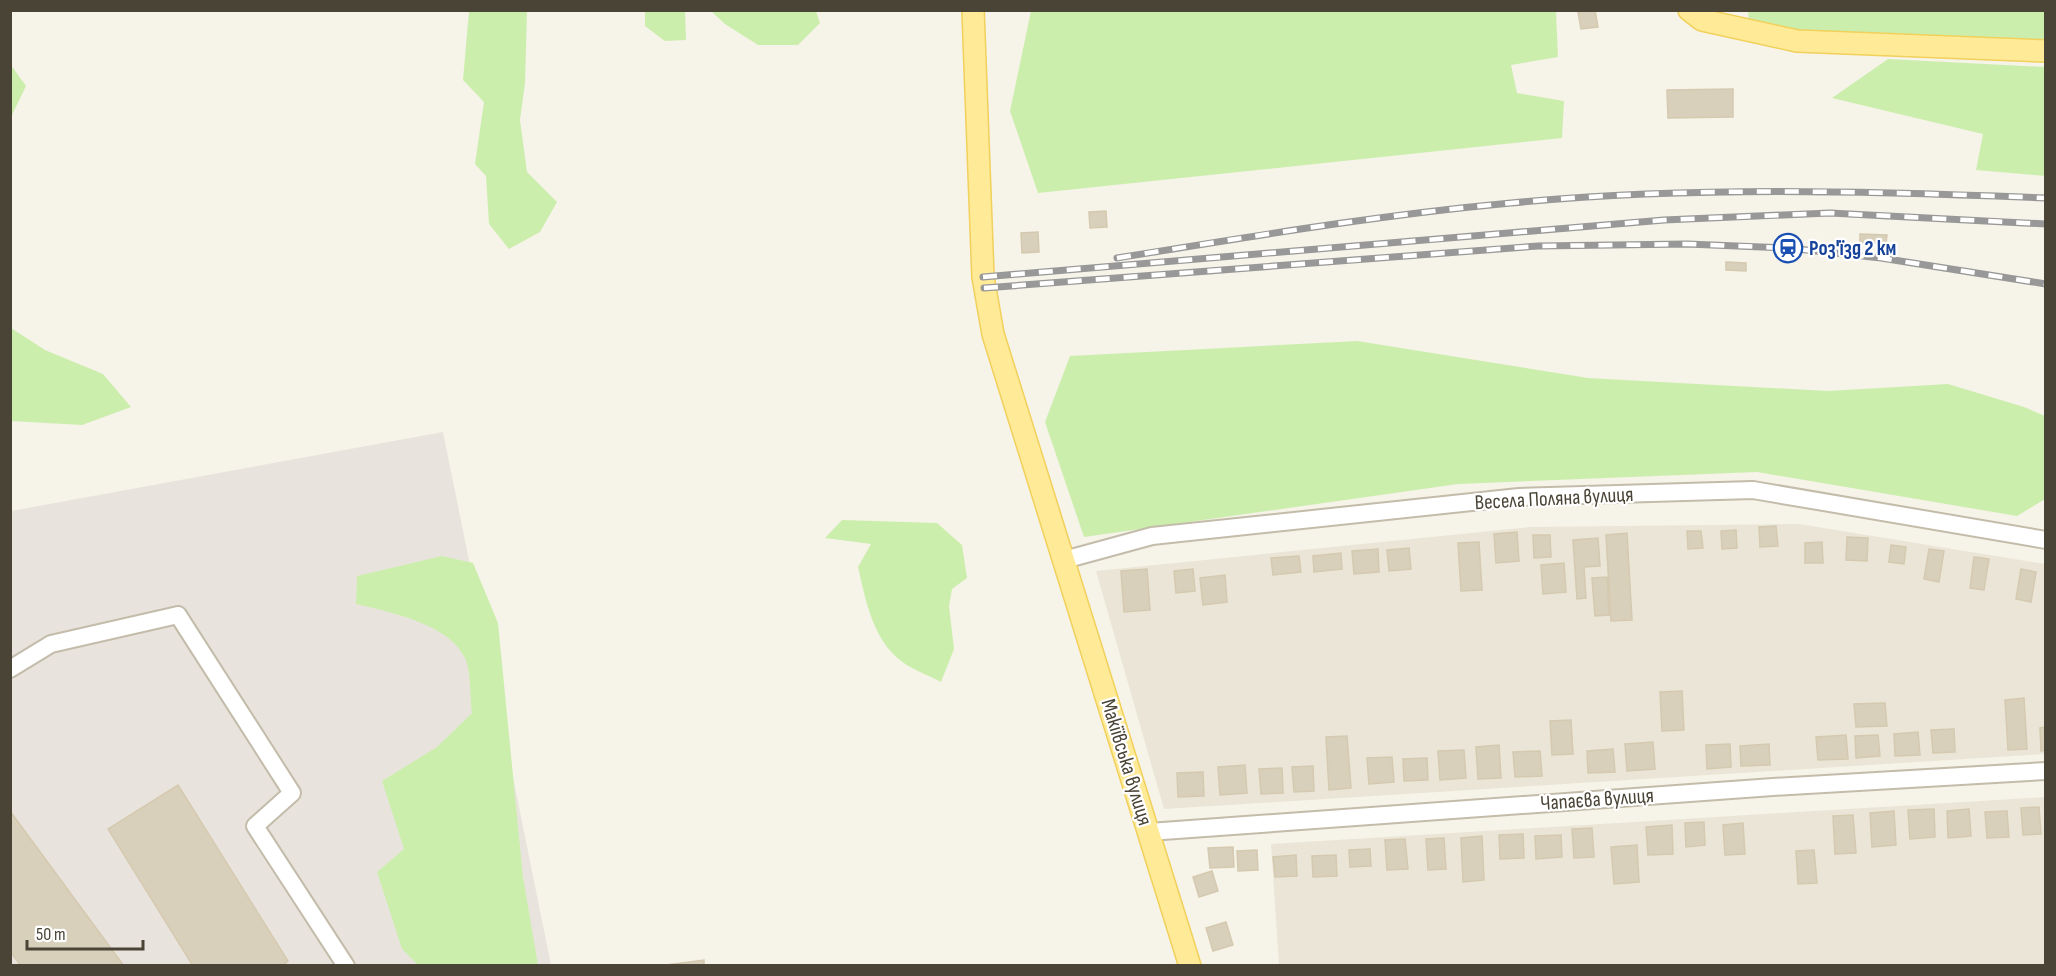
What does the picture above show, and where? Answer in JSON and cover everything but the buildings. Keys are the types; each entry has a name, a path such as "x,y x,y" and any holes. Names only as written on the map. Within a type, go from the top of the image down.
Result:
{"main road":[{"name":"Макіївська вулиця","path":"973,10 983,277 987,309 1190,966"},
{"path":"1689,10 1702,20 1797,41 2046,51"}],"street":[{"name":"Весела Поляна вулиця","path":"1064,560 1152,536 1519,497 1753,490 2046,540"},
{"path":"10,669 51,644 178,615 292,793 255,825 346,966"},
{"name":"Чапаєва вулиця","path":"1149,832 1773,787 2046,771"}],"shaded area":[{"path":"443,432 551,965 11,966 11,511"},
{"path":"1799,524 2045,564 2045,754 1164,809 1096,571 1530,527"},
{"path":"2045,797 2045,965 1279,965 1271,844"}],"green space":[{"path":"469,11 527,11 525,83 520,120 527,172 557,202 540,232 509,249 489,224 486,176 475,164 484,102 463,80"},
{"path":"645,11 685,11 686,40 665,41 645,26"},
{"path":"711,11 816,11 820,23 798,45 758,45 725,24"},
{"path":"1031,11 1556,11 1558,57 1511,65 1517,93 1564,101 1562,138 1038,193 1010,111"},
{"path":"1748,11 2045,11 2045,40 1797,41 1750,31"},
{"path":"1888,59 2045,67 2045,176 1976,170 1983,134 1832,98"},
{"path":"11,65 26,86 11,117"},
{"path":"11,328 45,350 103,374 131,407 82,425 11,421"},
{"path":"1357,341 1588,378 1828,391 1948,384 2024,407 2045,416 2045,499 2017,516 1757,472 1458,484 1084,537 1045,422 1070,356"},
{"path":"842,520 937,523 962,545 967,578 952,589 949,606 954,649 941,682 911,667 896,656 879,634 868,608 858,567 871,544 825,538"},
{"path":"442,556 473,563 498,623 523,877 538,965 418,965 402,949 377,872 404,849 382,781 437,747 472,713 467,663 457,646 446,636 417,621 356,604 357,576"}],"railway":[{"path":"1117,258 1363,220 1462,208 1578,198 1712,192 1912,193 2046,198"},
{"path":"983,277 1664,220 1830,213 2046,224"},
{"path":"984,288 1538,246 1687,244 1788,248 1881,258 2046,284"}],"place":[{"name":"Роз'їзд 2 км","path":"1788,248"}]}
